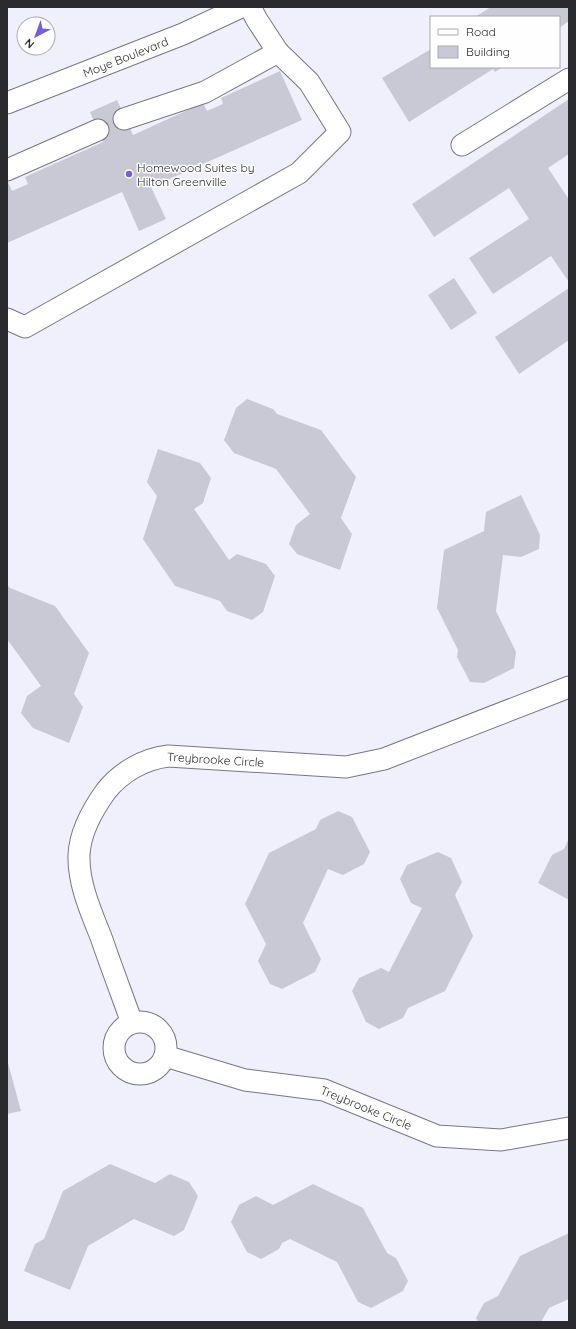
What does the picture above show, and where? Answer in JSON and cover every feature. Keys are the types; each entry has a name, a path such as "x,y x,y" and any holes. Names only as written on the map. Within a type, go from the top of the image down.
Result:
{"street":[{"name":"Moye Boulevard","path":"7,103 182,34 242,7"},
{"path":"7,319 25,327 299,173 340,132 309,82 278,52 250,7"},
{"path":"124,118 205,92 278,52"},
{"path":"462,145 569,79"},
{"path":"7,170 98,130"},
{"name":"Treybrooke Circle","path":"132,1023 88,902 80,866 79,854 84,830 95,808 111,785 126,772 148,760 168,756 346,767 384,759 569,687"},
{"path":"140,1022 148,1024 158,1030 165,1040 165,1056 158,1066 147,1073 131,1073 118,1063 115,1056 115,1040 119,1032 132,1023 140,1022"},
{"name":"Treybrooke Circle","path":"165,1056 245,1080 324,1090 437,1136 501,1140 569,1128"}],"building":[{"path":"491,7 569,7 569,21 560,27 560,16 477,16"},
{"path":"430,50 430,68 501,68 495,72 493,69 409,122 382,78"},
{"path":"280,71 302,120 151,187 166,219 139,231 122,192 7,243 7,180 12,191 28,184 25,177 103,142 90,112 117,100 133,135 203,103 207,111 223,104 221,98"},
{"path":"569,99 569,154 548,168 569,198 569,282 551,256 493,294 469,258 529,219 509,188 434,237 412,204"},
{"path":"454,278 477,313 451,330 428,295"},
{"path":"569,288 569,340 519,374 495,337"},
{"path":"247,399 273,409 277,414 321,430 356,477 341,518 352,534 340,570 297,554 289,544 296,525 310,514 276,469 234,453 224,440 236,408"},
{"path":"158,449 200,463 211,478 203,503 194,509 229,560 237,554 266,564 275,576 263,612 252,620 227,611 220,601 175,586 143,539 157,496 147,482"},
{"path":"521,495 540,535 539,549 521,557 503,555 496,611 516,652 514,668 484,683 470,682 457,657 458,650 437,608 444,550 484,531 486,512"},
{"path":"7,585 10,588 55,606 89,653 74,694 83,707 69,743 33,728 21,713 27,696 41,686 7,639"},
{"path":"338,811 352,817 370,852 364,864 343,875 328,869 303,923 321,959 315,972 282,989 270,984 258,961 266,944 245,904 269,853 316,829 320,820"},
{"path":"569,838 569,900 538,883 552,855 564,849"},
{"path":"438,852 451,858 462,882 455,895 473,936 445,991 408,1008 403,1018 379,1029 366,1022 352,991 359,978 381,968 389,972 422,908 411,903 400,879 407,865"},
{"path":"7,1059 21,1111 7,1114"},
{"path":"110,1164 155,1183 170,1174 189,1182 198,1196 184,1230 174,1236 134,1219 88,1246 70,1290 24,1271 35,1244 44,1239 63,1191"},
{"path":"313,1184 363,1208 387,1253 396,1258 408,1281 403,1291 371,1308 358,1302 337,1262 290,1239 282,1243 279,1249 261,1259 247,1252 231,1222 239,1205 256,1196 273,1205"},
{"path":"569,1233 569,1299 549,1308 541,1322 478,1322 476,1318 484,1303 498,1296 520,1256"}],"tunnel":[{"path":"98,130 124,119"}],"place":[{"name":"Homewood Suites by Hilton Greenville","path":"129,174"}]}
